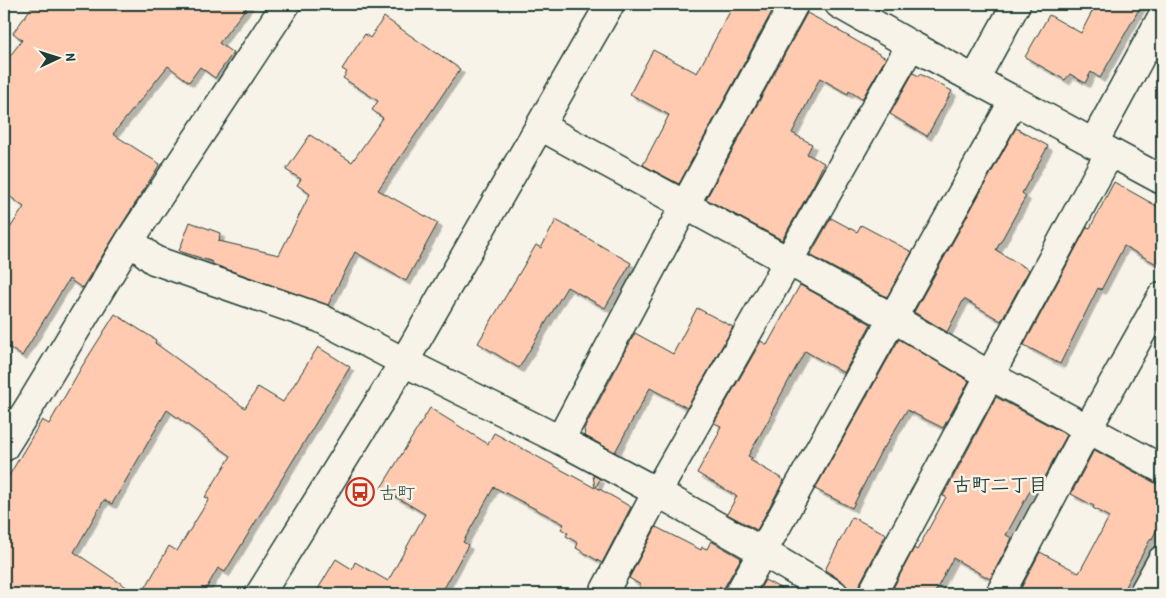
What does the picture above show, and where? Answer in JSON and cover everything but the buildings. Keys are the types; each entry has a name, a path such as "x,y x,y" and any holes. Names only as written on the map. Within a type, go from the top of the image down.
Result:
{"street":[{"path":"4,446 130,240 286,4"},
{"path":"264,593 404,362 610,4"},
{"path":"560,440 794,4"},
{"path":"840,4 911,45 1162,180"},
{"path":"976,79 1016,4"},
{"path":"872,594 989,375 1102,148 1162,17"},
{"path":"603,594 658,492 911,45"},
{"path":"739,594 1014,100"},
{"path":"540,126 893,318 989,375 1162,468"},
{"path":"130,240 154,260 320,318 658,492 834,594"},
{"path":"1000,594 1088,428 1162,296"},
{"path":"1143,594 1162,560"}],"place":[{"name":"古町","path":"360,492"}],"district":[{"name":"古町二丁目","path":"1000,484"}]}
